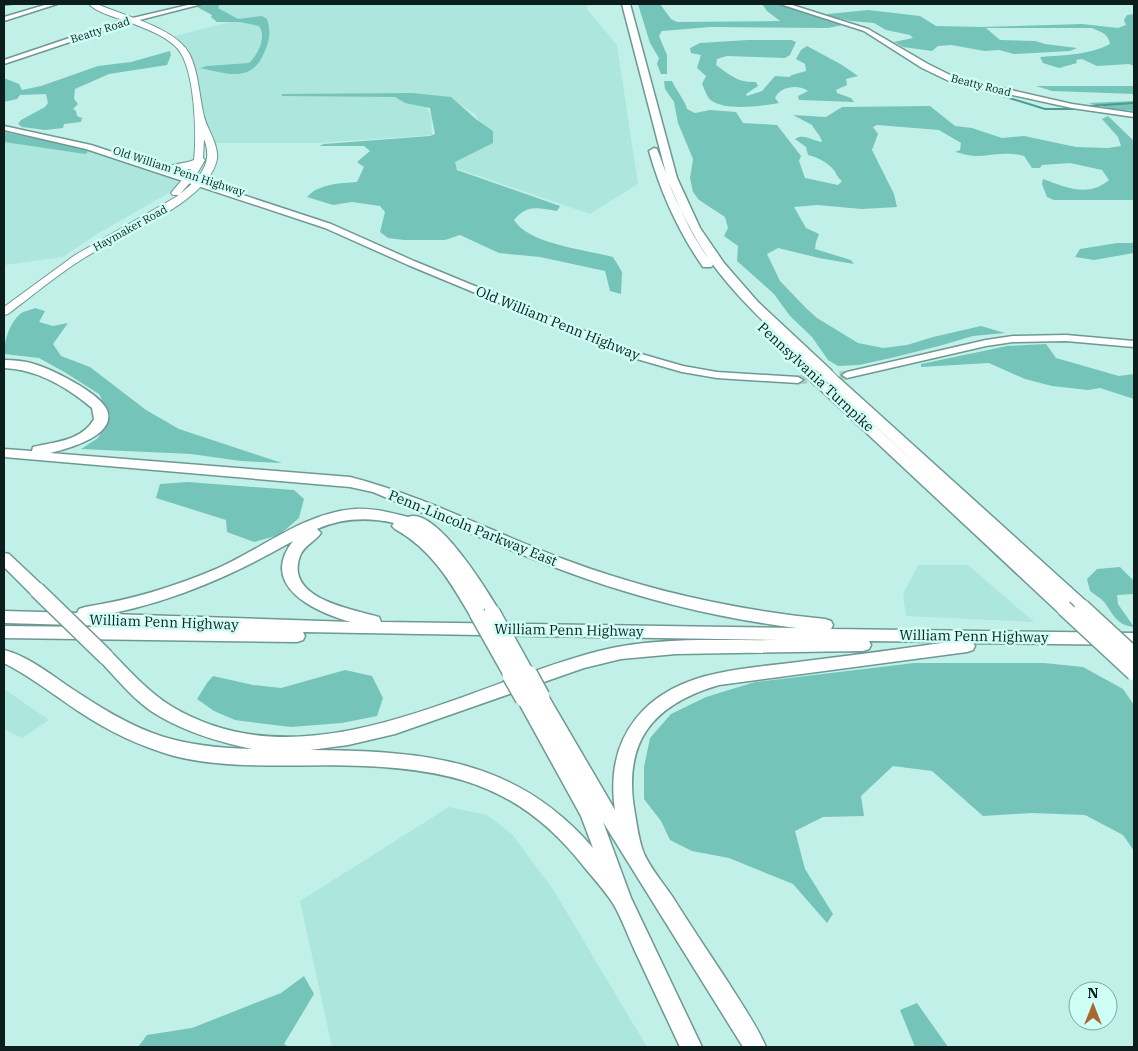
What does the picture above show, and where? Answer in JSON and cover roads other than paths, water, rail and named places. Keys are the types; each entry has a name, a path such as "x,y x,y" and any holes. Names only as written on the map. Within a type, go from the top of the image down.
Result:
{"highway":[{"name":"Pennsylvania Turnpike","path":"618,4 660,173 674,210 694,247 711,270 747,312 778,343 827,377 1134,655"},
{"name":"Pennsylvania Turnpike","path":"626,4 672,178 695,228 720,265 754,305 827,377 1064,608 1134,673"},
{"path":"4,364 25,366 41,372 95,404 100,414 93,430 72,443 42,450 4,452"},
{"name":"Penn-Lincoln Parkway East","path":"4,452 345,481 378,489 592,575 675,601 782,621 936,636"},
{"path":"296,477 375,496 422,526 441,540 457,556 484,613 533,697 729,1003 755,1047"},
{"path":"38,618 114,608 178,590 210,578 315,525 335,517 349,514 372,514 422,526"},
{"path":"408,628 344,614 309,598 299,589 291,575 291,559 295,549 319,529 344,521 370,519 396,524 416,534 439,553 484,613"},
{"path":"4,558 146,696 177,718 218,734 357,758"},
{"name":"William Penn Highway","path":"4,617 408,628 1134,639"},
{"name":"William Penn Highway","path":"4,632 651,639 863,645 1134,649"},
{"path":"264,743 308,743 372,734 575,664 619,653 663,648 863,645"},
{"path":"634,855 624,799 622,779 624,760 630,742 641,724 655,709 672,696 700,684 730,677 967,646"},
{"path":"4,656 30,670 115,726 164,746 222,755 408,760 439,765 472,774 509,790 537,807 563,829 621,899"},
{"path":"533,697 590,814 621,899 691,1047"}],"main road":[{"path":"4,19 54,4"},
{"name":"Haymaker Road","path":"4,312 91,250 168,207 196,180 212,160 212,150 200,120 185,52 174,41 92,4"},
{"name":"Beatty Road","path":"4,62 130,20 198,4"},
{"name":"Beatty Road","path":"783,4 866,30 925,66 952,79 1072,106 1134,115"},
{"name":"Haymaker Road","path":"4,304 86,244 160,204 196,180 200,160 200,120"},
{"name":"Old William Penn Highway","path":"4,128 93,144 170,168 196,180"},
{"name":"Old William Penn Highway","path":"24,132 88,147 196,180 328,226 411,263 634,355 682,369 717,375 798,380"},
{"path":"170,168 187,167 200,160"},
{"path":"827,377 900,364 986,343 1013,339 1066,338 1134,344"}],"waterway":[{"path":"4,5 13,4"},
{"path":"993,93 1045,109 1075,109"},
{"path":"1089,106 1134,103"}],"tunnel":[{"path":"798,380 847,375"}]}
